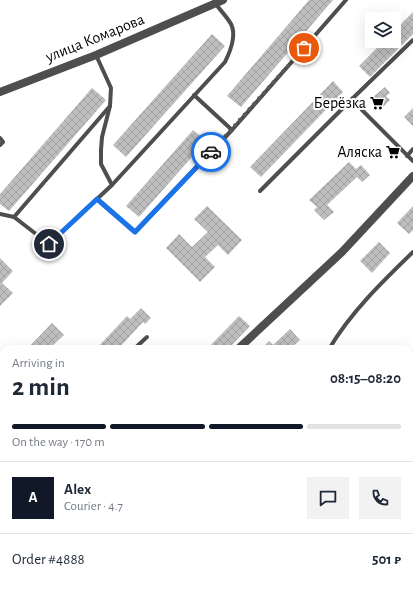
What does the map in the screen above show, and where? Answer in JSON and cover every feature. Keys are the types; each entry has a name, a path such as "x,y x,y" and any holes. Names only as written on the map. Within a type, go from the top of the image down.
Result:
{"street":[{"name":"улица Комарова","path":"0,92 96,54 223,0"},
{"path":"242,345 342,252 413,176"}],"lane":[{"path":"97,199 135,232 232,130 346,0"},
{"path":"0,214 14,217 49,244 112,185 225,62 230,52 233,36 231,25 214,3"},
{"path":"260,191 413,40"},
{"path":"96,54 111,88 110,106 102,137 101,164 112,185"},
{"path":"194,95 232,130"},
{"path":"353,98 362,110 413,161"},
{"path":"14,217 110,106"},
{"path":"0,138 3,142 0,145"},
{"path":"407,156 413,149"},
{"path":"331,345 338,334 372,292 413,252"},
{"path":"138,345 146,337"}],"building":[{"path":"309,0 333,0 241,107 227,96"},
{"path":"413,12 413,34 401,46 401,24"},
{"path":"212,34 225,46 126,157 113,145"},
{"path":"377,48 399,48 370,77 359,66"},
{"path":"333,81 343,92 261,177 250,167"},
{"path":"385,87 390,93 386,96 390,100 382,108 372,98"},
{"path":"92,88 106,100 9,211 0,204 0,194"},
{"path":"413,108 413,126 404,117"},
{"path":"193,130 206,141 139,217 126,206"},
{"path":"349,162 356,169 361,165 370,175 362,182 357,177 327,205 334,212 324,220 314,210 317,207 309,200"},
{"path":"207,206 242,240 228,255 218,245 205,257 215,267 200,282 166,248 179,234 192,247 208,232 194,219"},
{"path":"413,206 413,230 409,234 397,223"},
{"path":"379,242 390,253 372,273 360,261"},
{"path":"0,258 13,271 2,283 13,293 0,306"},
{"path":"141,308 151,318 145,324 143,322 122,345 100,345 127,316 130,319"},
{"path":"239,316 250,326 232,345 211,345"},
{"path":"52,323 64,335 53,345 31,345"},
{"path":"290,329 300,340 294,345 273,345"},
{"path":"269,341 273,345 265,345"}],"way so far":[{"path":"211,152 304,48"}],"place":[{"name":"Берёзка","path":"377,103"},
{"name":"Аляска","path":"393,152"}],"route":[{"path":"49,244 97,199 135,232 211,152"}]}
